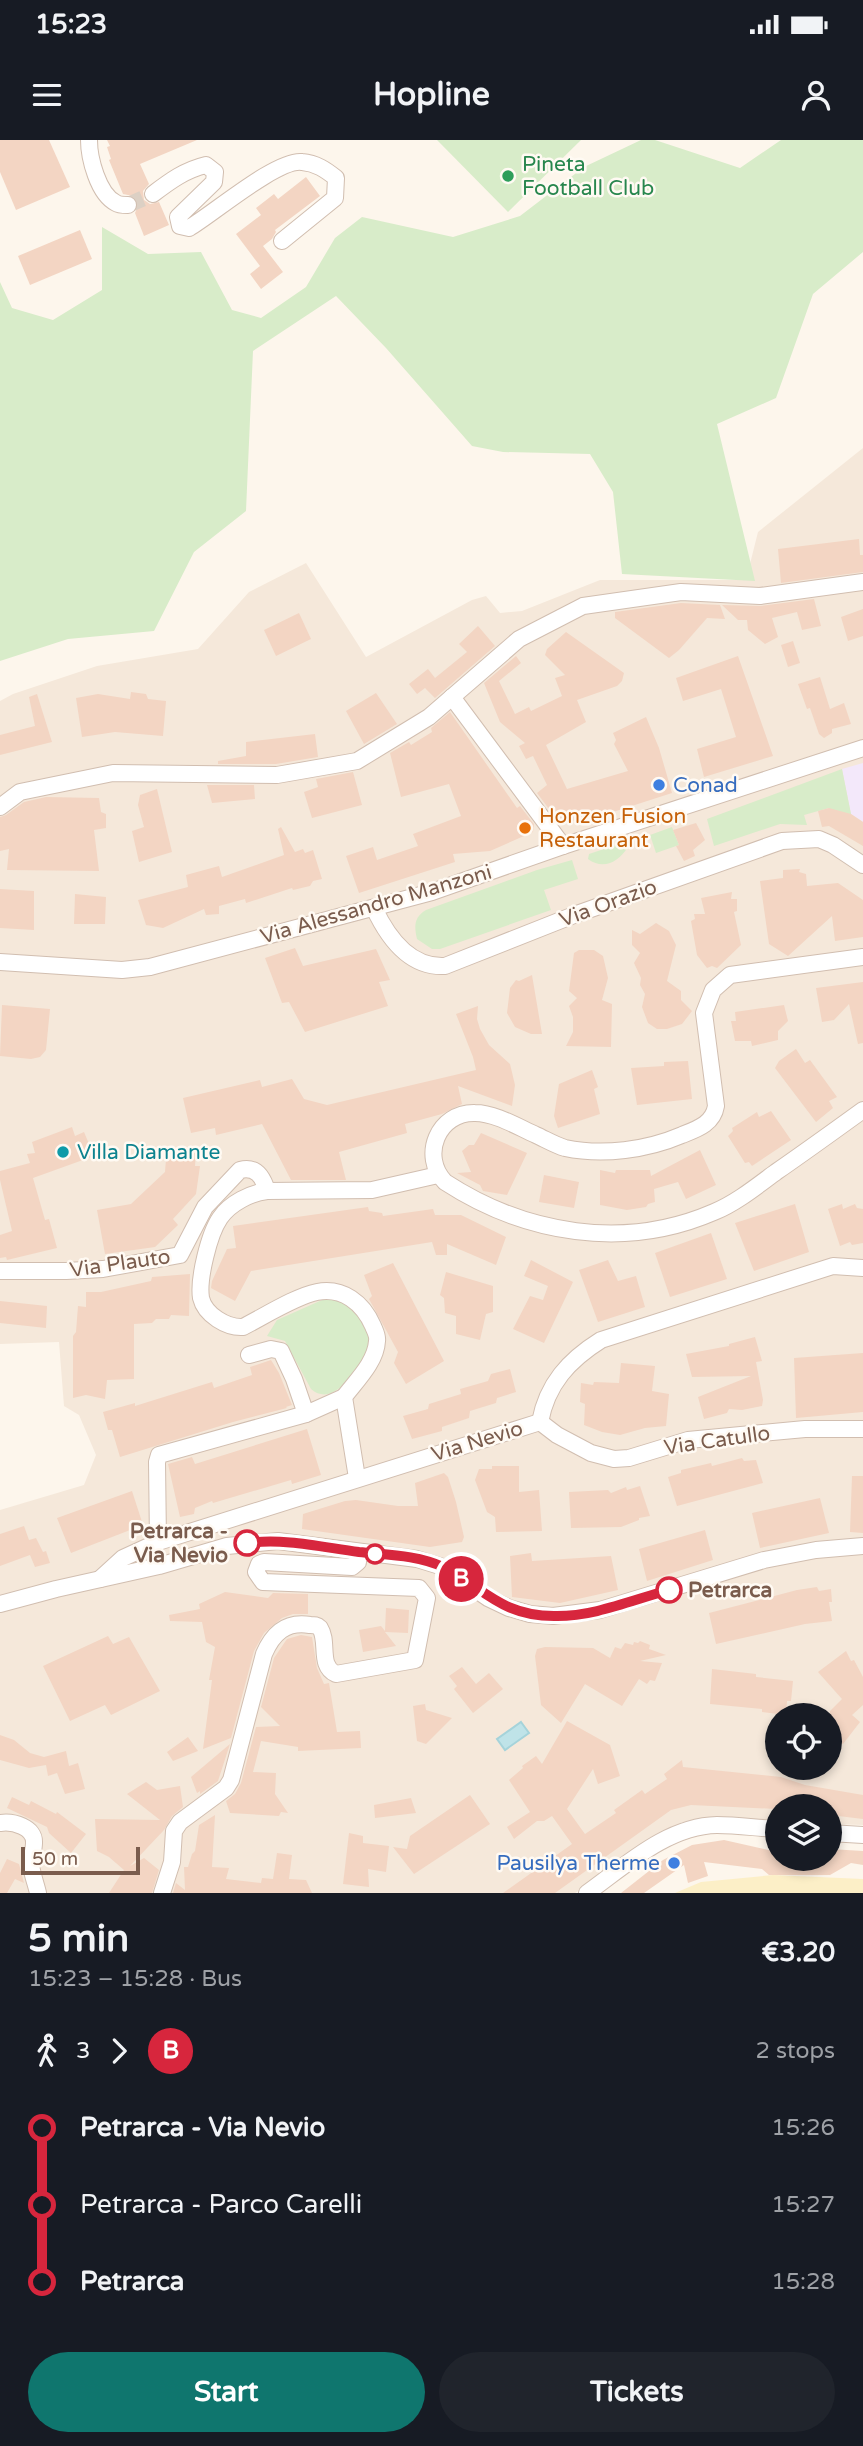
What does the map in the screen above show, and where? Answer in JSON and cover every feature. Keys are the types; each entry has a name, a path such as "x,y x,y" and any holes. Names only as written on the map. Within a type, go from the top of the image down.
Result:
{"street":[{"path":"89,140 94,169 103,190 116,203 128,205"},
{"path":"153,194 192,168 206,165 215,172 214,182 178,217 180,226 189,228 245,187 274,172 299,161 323,167 336,178 335,198 282,241"},
{"path":"0,807 20,792 113,774 278,775 357,761 429,717 519,639 583,606 681,592 760,596 863,582"},
{"path":"452,697 563,846"},
{"name":"Via Alessandro Manzoni","path":"0,962 122,970 150,967 432,892 563,846 863,748"},
{"name":"Via Orazio","path":"374,908 390,937 413,959 430,967 445,966 574,915 782,841 819,839 863,865"},
{"path":"863,957 730,975 713,990 704,1013 716,1106 715,1115 709,1123 662,1144 625,1150 596,1150 564,1147 482,1114 463,1114 442,1128 433,1146 432,1159 438,1175 453,1188 534,1225 577,1233 640,1232 681,1224 715,1212 863,1110"},
{"name":"Via Plauto","path":"0,1271 103,1269 180,1255 205,1207 240,1170 252,1169 259,1174 267,1191"},
{"name":"Via Plauto","path":"344,1397 373,1356 378,1339 371,1322 349,1296 336,1292 314,1292 243,1327 235,1328 217,1319 201,1297 203,1265 220,1217 234,1204 253,1194 267,1191 372,1190 438,1175"},
{"name":"Via Nevio","path":"100,1579 123,1558 158,1542 540,1422 547,1397 559,1375 580,1354 601,1340 833,1266 863,1268"},
{"path":"249,1355 271,1349 281,1352 306,1414"},
{"path":"158,1542 159,1455 306,1414 344,1397 357,1478"},
{"name":"Via Catullo","path":"540,1422 557,1435 591,1453 614,1460 688,1440 805,1429 863,1429"},
{"path":"0,1604 159,1566 228,1546 278,1541 417,1559 443,1567 488,1598 509,1608 553,1616 600,1610 764,1560 816,1550 863,1546"},
{"path":"162,1893 172,1861 174,1831 180,1822 226,1788 231,1780 264,1654 274,1636 290,1624 317,1626 321,1630 326,1663 336,1674 415,1660 427,1598 423,1590 262,1581 256,1572 259,1564 264,1562 352,1567 358,1562 358,1552"},
{"path":"0,1823 8,1821 31,1832 35,1840 31,1865 38,1893"},
{"path":"587,1893 660,1843 687,1830 715,1825 765,1828"},
{"path":"842,1834 863,1835"}],"shaded area":[{"path":"863,448 863,1825 842,1824 842,1794 765,1794 765,1823 682,1822 575,1893 0,1893 0,1510 84,1485 96,1455 79,1415 64,1406 59,1342 0,1344 0,701 13,694 97,666 198,649 249,592 306,563 366,657 472,600 486,596 500,613 522,611 600,580 746,580 758,532"},
{"path":"863,763 863,822 851,814 842,769"}],"green space":[{"name":"Pineta Football Club","path":"437,140 581,140 508,212"},
{"path":"641,140 655,140 740,168 781,140 863,140 863,252 813,294 776,398 717,424 755,581 622,574 613,492 590,454 503,452 472,446 386,348 336,296 253,351 246,511 194,552 154,631 68,639 0,661 0,282 12,308 53,320 102,290 102,227 148,254 201,252 232,310 261,318 306,287 335,238 362,217 453,237 520,216 584,167"},
{"path":"842,769 851,814 832,817 829,808 804,815 807,825 780,824 714,846 707,819"},
{"path":"672,827 679,845 656,853 650,835"},
{"path":"622,843 628,847 611,863 594,863 588,859 589,854"},
{"path":"572,860 578,879 544,890 551,910 440,949 432,949 417,939 416,922 426,910"},
{"path":"332,1299 354,1309 373,1343 348,1381 339,1389 320,1394 311,1389 285,1341 267,1336 277,1320 322,1300"}],"sand":[{"path":"773,1875 863,1879 863,1893 675,1893 701,1882"}],"water":[{"path":"521,1722 529,1733 505,1750 497,1739"}],"building":[{"path":"0,140 49,140 70,187 16,210 0,172"},
{"path":"107,140 197,140 140,164 149,184 143,191 144,200 150,204 159,202 169,225 144,236 135,213 137,200 133,196 123,194 109,160 111,159 107,147 110,146"},
{"path":"306,177 320,196 275,230 272,239 263,246 283,272 261,289 250,274 260,266 236,234 261,215 256,208 274,194 278,199"},
{"path":"80,230 92,259 30,285 18,256"},
{"path":"859,539 863,572 781,583 778,549"},
{"path":"814,599 821,626 802,630 797,612 772,618 778,637 765,644 748,630 747,620 738,620 722,605 761,606"},
{"path":"681,603 720,605 725,619 707,618 669,658 615,618 615,612"},
{"path":"863,609 863,636 848,641 841,617"},
{"path":"299,613 311,639 276,656 264,630"},
{"path":"478,626 495,646 435,698 425,688 417,694 409,684 428,669 435,678 467,652 459,644"},
{"path":"566,632 624,673 617,686 577,700 586,722 546,745 567,789 628,771 614,744 616,740 613,733 646,717 659,748 672,793 579,823 573,821 561,825 537,793 547,785 533,756 526,759 519,746 525,743 500,722 484,683 516,656 521,663 499,681 515,714 529,707 531,711 562,696 555,678 565,675 545,655 547,649"},
{"path":"793,641 800,663 788,667 781,645"},
{"path":"738,656 773,756 704,777 697,749 736,737 721,689 683,701 676,678"},
{"path":"820,677 830,709 844,703 851,724 832,729 832,733 824,738 819,734 798,684"},
{"path":"131,692 146,694 148,699 166,701 163,736 115,732 82,737 76,698 98,694 130,699"},
{"path":"376,693 397,724 364,744 346,711"},
{"path":"37,694 52,742 0,755 0,735 35,726 29,697"},
{"path":"450,712 517,808 520,806 534,824 533,832 490,851 453,854 455,862 359,893 346,856 373,847 377,860 418,846 413,834 461,816 449,784 401,797 390,753 409,742 411,745 432,732 431,728"},
{"path":"315,734 318,757 276,764 218,764 218,761 246,756 246,742"},
{"path":"353,772 362,805 312,818 304,792 318,787 316,779"},
{"path":"207,785 254,785 255,799 212,803"},
{"path":"157,789 172,852 139,862 132,831 144,827 138,805 140,795"},
{"path":"46,797 99,798 101,812 106,814 106,828 94,830 99,871 7,870 9,849 0,851 0,817 24,802"},
{"path":"829,808 851,814 863,822 863,846 829,826 822,827 818,811"},
{"path":"696,823 705,840 693,850 695,856 684,861 676,846 679,845 673,830"},
{"path":"281,827 295,852 313,850 322,879 313,881 310,886 292,888 246,903 245,899 219,906 219,914 206,915 204,909 163,928 146,925 138,900 188,887 186,875 219,866 222,877 284,855 278,829"},
{"path":"800,869 799,872 806,874 807,886 838,883 863,900 863,937 835,941 832,916 788,956 769,944 760,881 783,878 783,870"},
{"path":"0,889 34,891 34,930 0,928"},
{"path":"732,892 731,899 737,899 737,911 734,912 741,945 717,968 707,968 697,955 691,921 695,919 694,914 705,914 701,898"},
{"path":"75,894 106,897 105,924 74,924"},
{"path":"656,923 669,931 676,945 667,981 681,991 681,1000 692,1011 682,1024 667,1029 657,1029 648,1023 642,1007 645,994 634,963 640,953 632,945 632,930 640,934"},
{"path":"295,948 303,966 376,949 390,980 379,982 388,1006 305,1032 289,1002 282,1003 265,958"},
{"path":"579,950 594,950 603,956 608,978 602,1000 612,1004 611,1047 566,1046 573,1032 573,1017 569,1006 577,998 569,991 574,953"},
{"path":"532,975 542,1034 531,1034 515,1027 507,1013 510,988 516,980"},
{"path":"863,982 863,1043 858,1044 849,1004 834,1020 822,1022 816,988"},
{"path":"2,1005 50,1009 46,1050 40,1057 31,1059 0,1056"},
{"path":"784,1005 788,1021 778,1031 778,1040 752,1046 751,1041 735,1041 731,1021 736,1021 735,1012"},
{"path":"478,1006 477,1019 480,1029 489,1045 510,1064 515,1085 512,1106 458,1086 462,1104 442,1114 405,1124 407,1133 339,1152 346,1180 291,1180 262,1124 216,1135 215,1128 191,1133 183,1098 260,1080 262,1087 292,1079 304,1099 327,1105 476,1070 456,1014"},
{"path":"796,1049 805,1063 810,1060 837,1097 829,1101 833,1108 816,1122 775,1068 779,1061"},
{"path":"688,1061 692,1099 637,1105 631,1068"},
{"path":"592,1070 598,1087 594,1089 600,1114 558,1128 554,1116 559,1084"},
{"path":"771,1111 791,1140 752,1166 749,1162 745,1163 728,1136 733,1131 732,1128 757,1112 759,1117"},
{"path":"72,1127 75,1136 84,1132 94,1156 33,1178 45,1220 49,1219 57,1248 7,1260 6,1257 0,1258 0,1235 12,1231 0,1171 30,1163 27,1154 35,1153 32,1142"},
{"path":"481,1133 527,1153 507,1195 483,1191 480,1185 457,1173 471,1172 462,1151 469,1145 474,1145"},
{"path":"700,1150 716,1185 686,1199 678,1182 654,1189 655,1202 646,1207 627,1210 600,1205 600,1170 615,1173 616,1170 650,1170 651,1176"},
{"path":"172,1151 196,1153 195,1166 200,1166 196,1194 173,1219 178,1225 155,1247 105,1254 97,1210 131,1204 165,1172 166,1159 172,1159"},
{"path":"544,1175 579,1182 574,1208 539,1202"},
{"path":"795,1204 809,1252 754,1271 735,1223"},
{"path":"842,1204 843,1209 855,1204 857,1208 863,1209 863,1243 852,1245 850,1242 840,1246 828,1209"},
{"path":"368,1207 369,1211 382,1213 383,1216 433,1209 435,1215 461,1215 506,1237 496,1265 447,1244 447,1255 436,1255 432,1242 251,1271 235,1301 211,1288 227,1249 236,1248 233,1226"},
{"path":"711,1233 727,1279 670,1297 655,1253"},
{"path":"531,1260 573,1282 544,1343 513,1329 530,1296 543,1300 548,1286 524,1276"},
{"path":"608,1260 618,1281 636,1276 645,1307 598,1322 579,1270"},
{"path":"393,1263 444,1361 406,1384 394,1363 398,1352 369,1299 372,1296 364,1275"},
{"path":"446,1272 493,1286 493,1312 486,1314 480,1340 456,1334 456,1316 445,1313 444,1298 440,1295"},
{"path":"190,1274 189,1316 171,1315 169,1319 134,1324 134,1379 107,1380 105,1399 86,1395 73,1398 73,1336 76,1332 78,1306 86,1307 86,1292 101,1292 151,1281 152,1277"},
{"path":"0,1301 47,1306 46,1328 0,1323"},
{"path":"755,1337 762,1361 756,1362 762,1406 742,1410 729,1409 727,1413 704,1419 698,1397 751,1376 692,1377 686,1354 729,1346"},
{"path":"863,1353 863,1412 796,1418 794,1358"},
{"path":"271,1360 292,1405 120,1457 103,1412 135,1403 135,1406 212,1382 214,1388 252,1375 250,1367"},
{"path":"621,1363 655,1366 652,1391 669,1394 666,1426 620,1435 584,1425 585,1404 580,1402 581,1383 619,1383"},
{"path":"510,1369 516,1392 497,1398 496,1403 470,1411 469,1418 442,1427 442,1431 412,1439 403,1416 428,1409 429,1404 461,1394 460,1389 488,1381 491,1374"},
{"path":"307,1429 321,1475 292,1484 291,1480 213,1503 212,1501 195,1508 194,1514 180,1517 168,1464 192,1457 195,1464"},
{"path":"742,1458 744,1461 756,1460 763,1483 677,1506 668,1477 681,1473 681,1470"},
{"path":"492,1466 519,1466 519,1492 539,1490 542,1531 496,1532 495,1517 487,1512 475,1480 479,1469 492,1469"},
{"path":"444,1473 448,1477 456,1502 464,1537 462,1542 430,1547 302,1529 303,1514 345,1501 418,1506 415,1483"},
{"path":"852,1476 863,1476 863,1533 850,1532"},
{"path":"640,1486 650,1516 621,1527 571,1528 569,1492 608,1490 611,1493 626,1487 627,1490"},
{"path":"132,1491 143,1525 71,1553 57,1518"},
{"path":"820,1498 829,1533 760,1548 752,1513"},
{"path":"24,1526 29,1540 36,1538 43,1552 46,1551 50,1563 35,1567 30,1555 0,1566 0,1534"},
{"path":"705,1530 713,1560 647,1581 639,1549"},
{"path":"531,1553 532,1561 611,1556 618,1590 560,1603 512,1597 510,1556"},
{"path":"817,1587 819,1591 831,1589 832,1602 829,1602 832,1621 805,1624 716,1644 709,1613"},
{"path":"225,1592 268,1598 273,1593 308,1594 308,1614 293,1614 282,1618 264,1633 254,1651 231,1738 203,1749 212,1680 209,1680 215,1647 206,1642 202,1622 170,1621 169,1615 200,1609 199,1604"},
{"path":"386,1608 409,1610 408,1633 385,1632 396,1646 363,1652 359,1630 381,1626 385,1631"},
{"path":"301,1635 312,1637 317,1668 324,1684 329,1683 337,1732 360,1731 361,1748 298,1751 298,1747 261,1741 253,1772 276,1773 275,1794 288,1813 281,1812 279,1816 230,1813 226,1801 235,1794 241,1783 256,1727 280,1726 261,1707 274,1658 287,1639"},
{"path":"108,1636 113,1644 129,1637 160,1691 111,1715 105,1705 70,1721 43,1666"},
{"path":"634,1642 650,1645 649,1649 666,1655 640,1661 662,1663 655,1681 650,1680 647,1684 639,1679 622,1706 585,1684 561,1723 541,1705 535,1656 537,1649 593,1648 610,1658 615,1647 621,1649 625,1643 633,1645"},
{"path":"846,1651 863,1677 863,1705 852,1715 860,1722 843,1744 842,1703 838,1703 842,1699 818,1672"},
{"path":"462,1667 476,1684 489,1673 503,1689 473,1713 454,1689 457,1686 449,1676"},
{"path":"712,1669 793,1681 791,1701 765,1703 765,1712 762,1709 710,1704"},
{"path":"425,1704 426,1710 452,1718 426,1744 417,1741 413,1706"},
{"path":"567,1721 610,1745 620,1776 598,1784 593,1769 567,1809 585,1834 616,1813 614,1810 642,1790 645,1794 667,1779 664,1774 682,1760 683,1767 765,1775 765,1780 790,1780 863,1795 863,1819 842,1816 842,1794 765,1794 765,1808 691,1805 671,1810 555,1893 503,1893 572,1844 552,1816 544,1821 537,1821 514,1839 507,1827 530,1812 509,1780 536,1756 542,1764"},
{"path":"0,1735 14,1740 30,1753 44,1757 66,1751 69,1766 78,1763 85,1789 65,1794 57,1773 48,1776 46,1765 29,1768 0,1760"},
{"path":"188,1737 198,1751 173,1761 167,1752"},
{"path":"230,1744 218,1781 200,1794 200,1791 197,1793 191,1777"},
{"path":"146,1782 157,1790 180,1786 183,1807 172,1816 164,1830 130,1866 144,1858 159,1870 152,1893 109,1893 124,1870 97,1851 95,1819 160,1820 127,1794"},
{"path":"470,1795 490,1824 414,1874 393,1847 407,1849 410,1836"},
{"path":"12,1797 29,1805 31,1801 56,1814 57,1812 86,1834 71,1853 49,1833 47,1827 7,1808"},
{"path":"411,1798 416,1813 375,1818 374,1805"},
{"path":"215,1815 212,1867 229,1868 226,1879 261,1883 262,1878 273,1879 277,1853 292,1855 289,1879 306,1880 312,1893 173,1893 176,1883 185,1890 184,1867 188,1867 195,1851 199,1825"},
{"path":"349,1833 363,1836 363,1843 389,1846 386,1872 368,1869 369,1887 343,1884"},
{"path":"724,1840 765,1849 765,1871 837,1871 830,1875 769,1875 762,1869 704,1862 708,1876 688,1883 684,1865 644,1893 621,1893 663,1860 692,1845"},
{"path":"842,1850 863,1851 863,1865 851,1863 842,1868"},
{"path":"7,1859 19,1864 24,1883 15,1879 7,1893 0,1893 0,1873"}],"tunnel":[{"path":"128,205 153,194"}],"bus line":[{"name":"B","path":"247,1543 278,1541 417,1559 443,1567 488,1598 530,1614 576,1615 669,1590"}],"place":[{"name":"Pineta Football Club","path":"508,176"},
{"name":"Conad","path":"659,785"},
{"name":"Honzen Fusion Restaurant","path":"525,828"},
{"name":"Villa Diamante","path":"63,1152"},
{"name":"Petrarca - Via Nevio","path":"247,1543"},
{"name":"Petrarca","path":"669,1590"},
{"name":"Pausilya Therme","path":"674,1863"}]}
